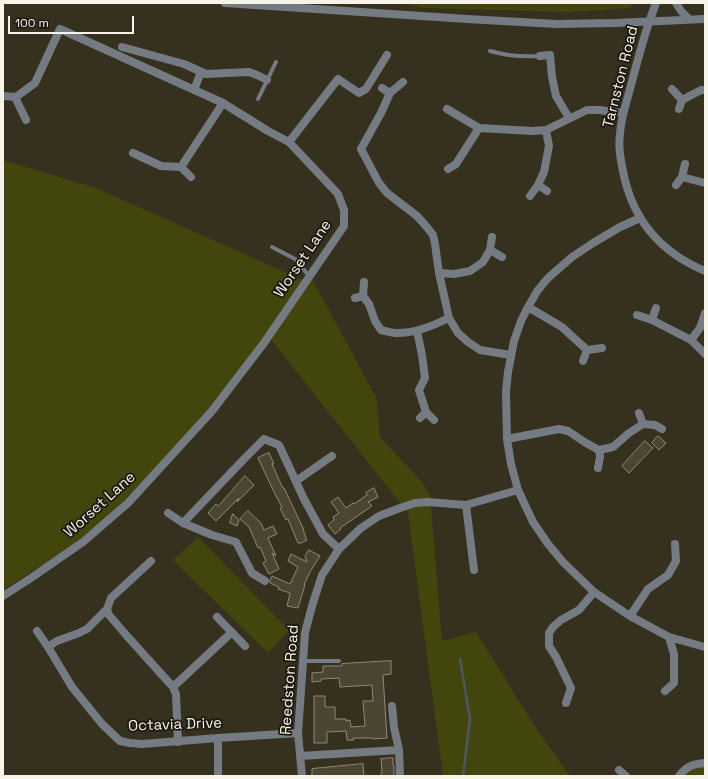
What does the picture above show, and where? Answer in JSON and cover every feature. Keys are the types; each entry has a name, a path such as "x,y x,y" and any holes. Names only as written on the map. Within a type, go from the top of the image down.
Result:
{"street":[{"path":"225,3 467,20 557,24 615,24 705,19"},
{"name":"Tarnston Road","path":"656,3 649,22 623,113 620,134 620,160 630,198 649,232 676,256 693,267 705,271"},
{"path":"676,3 689,19"},
{"name":"Worset Lane","path":"3,596 83,542 128,503 212,411 264,343 344,226 344,210 338,194 289,142 268,132 223,103 60,29 35,83 15,97"},
{"path":"122,47 184,64 209,74 249,72 267,80"},
{"path":"289,142 338,79 359,93 366,89 386,55"},
{"path":"540,56 554,55 552,77 556,96 569,118"},
{"path":"194,90 201,72"},
{"path":"403,82 390,93 381,113 361,149 379,183 387,193 417,216 433,236 448,318 458,333 480,350 511,355"},
{"path":"382,88 390,93"},
{"path":"672,89 682,100"},
{"path":"679,109 682,100 701,90 705,90"},
{"path":"3,96 15,97 26,120"},
{"path":"181,167 223,103"},
{"path":"447,109 479,128 533,131 546,130 587,110 623,113"},
{"path":"448,169 456,164 479,128"},
{"path":"530,196 538,185 544,172 549,146 546,130"},
{"path":"133,153 161,166 181,167 192,177"},
{"path":"676,185 682,177 685,164"},
{"path":"682,177 705,182"},
{"path":"538,185 548,191"},
{"path":"640,218 593,243 572,257 543,284 528,307 514,341 508,372 506,392 507,439 511,464 518,490 533,522 563,562 594,592 630,616 669,637 705,647"},
{"path":"439,273 454,274 470,271 483,262 490,250 492,238"},
{"path":"490,250 502,257"},
{"path":"364,282 363,296 369,304 375,321 381,330 396,334 417,331 448,318"},
{"path":"355,298 363,296"},
{"path":"528,307 562,327 587,350"},
{"path":"652,320 656,308"},
{"path":"691,340 700,328 705,313"},
{"path":"637,315 652,320 691,340 705,354"},
{"path":"417,331 425,378 419,390 426,412 434,420"},
{"path":"587,350 602,348"},
{"path":"583,361 587,350"},
{"path":"420,418 426,412"},
{"path":"639,413 643,424"},
{"path":"507,439 559,429 568,431 599,450 613,447 629,433 643,424 655,425 662,429"},
{"path":"183,523 264,439 279,445 304,500 323,534 339,549"},
{"path":"598,468 600,457 599,450"},
{"path":"296,481 332,456"},
{"name":"Reedston Road","path":"302,776 298,733 305,634 322,575 339,549 361,528 379,516 415,503 427,502 466,504 518,490"},
{"path":"466,504 474,570"},
{"path":"168,513 183,523 236,542 252,572 264,581"},
{"path":"630,616 648,589 668,574 676,561 674,544"},
{"path":"48,647 57,641 87,629 107,609 111,598 151,561"},
{"path":"566,702 571,688 549,646 549,633 561,620 580,610 594,592"},
{"path":"107,609 109,615 173,687 176,694 178,742"},
{"path":"217,616 245,646"},
{"name":"Octavia Drive","path":"37,631 72,687 92,712 120,741 130,744 142,744 298,733"},
{"path":"173,687 232,632"},
{"path":"665,691 674,683 674,654 669,637"},
{"path":"392,706 394,727 399,750 400,776"},
{"path":"218,738 218,776"},
{"path":"300,756 399,750"},
{"path":"679,776 684,770 695,764 705,764"},
{"path":"619,770 626,776"}],"lane":[{"path":"490,51 516,57 540,56"},
{"path":"258,99 276,62"},
{"path":"272,247 295,259 309,276"},
{"path":"303,661 339,661"}],"shaded area":[{"path":"402,3 633,3 630,8 569,12 424,8"},
{"path":"3,160 96,188 303,280 261,341 208,410 124,501 83,539 3,590"},
{"path":"312,279 377,399 380,437 422,482 430,495 442,641 476,632 534,725 570,776 443,776 408,513 270,338"},
{"path":"198,537 289,630 268,653 173,560"},
{"path":"705,763 705,776 679,776"}],"building":[{"path":"658,436 666,443 659,450 652,443"},
{"path":"645,441 653,448 629,473 622,466"},
{"path":"269,453 280,482 304,530 307,540 301,543 298,543 288,519 286,520 280,508 282,507 258,458"},
{"path":"245,476 254,485 216,521 208,513 216,504 218,506"},
{"path":"374,488 378,497 368,502 372,506 340,528 341,529 335,534 328,525 334,520 333,517 339,513 331,502 338,497 346,508 367,495 366,493"},
{"path":"248,511 261,523 264,530 273,526 277,534 268,538 276,556 272,553 279,569 269,574 263,563 266,561 260,547 258,548 249,527 240,519"},
{"path":"233,514 239,520 237,526 230,523"},
{"path":"309,550 320,556 304,585 298,608 287,606 290,593 278,589 279,587 270,583 270,580 272,576 290,584 298,567 288,561 291,554 307,562 305,557"},
{"path":"391,661 391,674 383,675 387,738 353,738 354,740 347,740 346,731 327,732 327,743 314,743 314,696 325,696 325,707 335,707 335,719 346,719 346,721 350,720 351,727 365,726 363,701 373,701 372,685 340,687 339,678 321,679 321,681 312,682 312,673 323,672 323,666 342,666 342,664"},
{"path":"393,758 394,776 380,776 382,772 381,759"},
{"path":"363,764 364,776 312,776 312,769"}],"waterway":[{"path":"460,659 470,719 463,776"}]}
